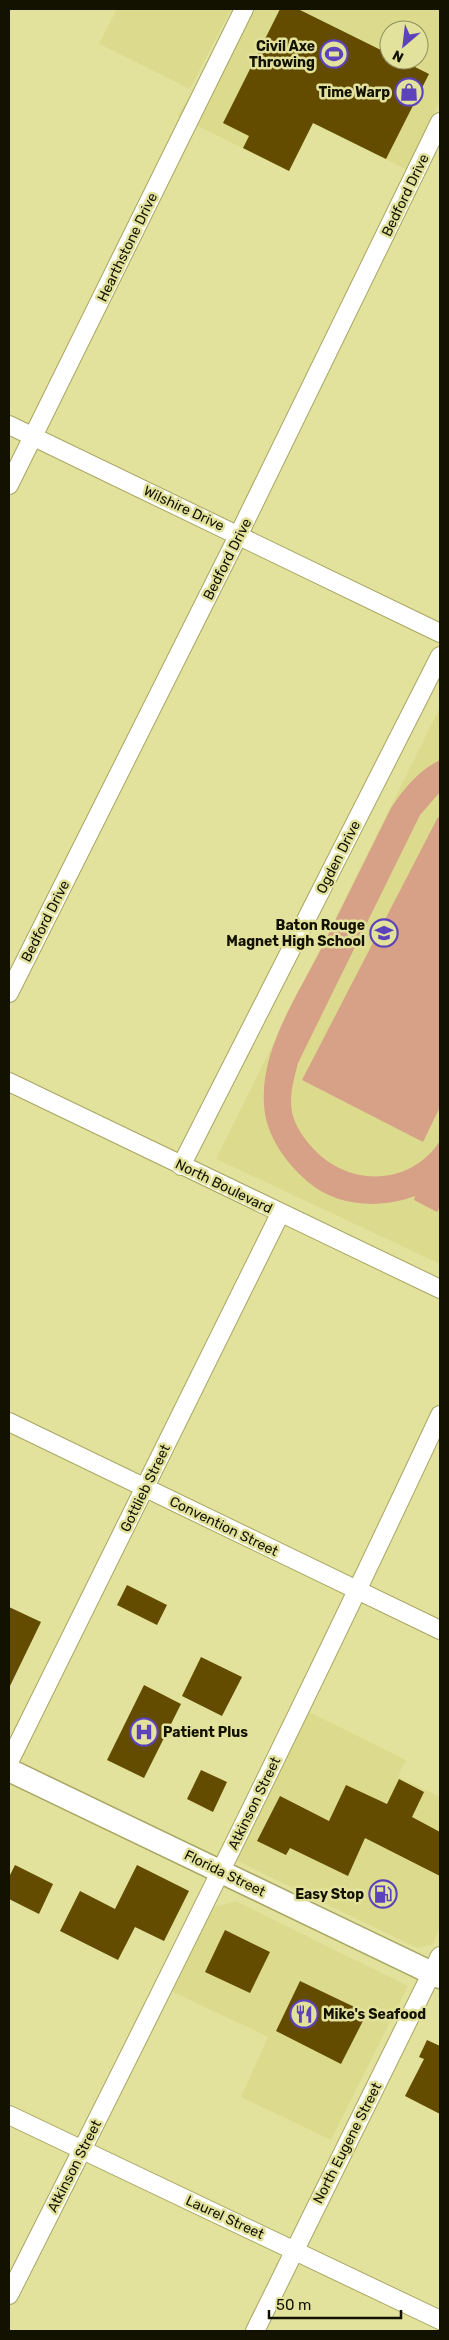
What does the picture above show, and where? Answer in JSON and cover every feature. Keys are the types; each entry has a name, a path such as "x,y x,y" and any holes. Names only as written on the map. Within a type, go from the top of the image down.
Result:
{"main road":[{"name":"Florida Street","path":"9,1770 221,1871 438,1969"}],"street":[{"name":"Hearthstone Drive","path":"9,485 244,9"},
{"name":"Bedford Drive","path":"9,993 239,534 440,122"},
{"name":"Wilshire Drive","path":"9,425 239,534 440,633"},
{"name":"Ogden Drive","path":"181,1166 440,656"},
{"name":"North Boulevard","path":"9,1082 280,1214 440,1289"},
{"name":"Gottlieb Street","path":"9,1762 146,1489 280,1214"},
{"name":"Atkinson Street","path":"9,2296 221,1871 358,1590 440,1415"},
{"name":"Convention Street","path":"9,1422 440,1630"},
{"name":"North Eugene Street","path":"254,2331 438,1969"},
{"name":"Laurel Street","path":"9,2115 440,2320"}],"shaded area":[{"path":"117,9 231,9 190,89 99,44"},
{"path":"245,9 440,9 440,101 407,170 313,123 289,171 177,116"},
{"name":"Baton Rouge Magnet High School","path":"440,707 440,1264 216,1159"},
{"path":"440,760 440,792 420,815 298,1063 291,1099 295,1121 301,1134 310,1145 324,1159 341,1169 358,1175 394,1174 412,1167 427,1156 440,1141 440,1206 437,1212 414,1200 415,1196 388,1203 360,1203 332,1197 308,1182 292,1166 273,1138 264,1105 264,1084 268,1063 282,1023 391,808 412,780"},
{"path":"438,817 440,818 440,1107 423,1142 302,1080"},
{"path":"307,1711 406,1760 398,1777 440,1797 440,1927 432,1945 417,1948 237,1861"},
{"path":"236,1901 408,1986 331,2140 241,2097 268,2037 171,1991 214,1907"}],"building":[{"path":"280,9 298,9 379,49 379,70 421,70 429,74 386,159 313,123 289,171 243,148 249,136 223,123"},
{"path":"127,1585 167,1605 157,1625 117,1605"},
{"path":"9,1607 41,1622 9,1688"},
{"path":"201,1657 242,1677 222,1716 182,1696"},
{"name":"Patient Plus","path":"144,1685 181,1704 144,1778 107,1760"},
{"path":"201,1770 227,1782 213,1812 187,1799"},
{"path":"399,1779 424,1792 412,1817 440,1832 440,1876 365,1838 348,1876 290,1848 286,1855 257,1841 280,1796 329,1821 346,1785 387,1804"},
{"path":"15,1865 53,1884 39,1914 9,1899 9,1877"},
{"path":"137,1865 189,1891 164,1941 135,1927 118,1960 60,1931 80,1891 115,1909"},
{"path":"225,1930 270,1952 250,1993 205,1972"},
{"path":"300,1981 367,2013 341,2064 276,2031"},
{"path":"427,2040 440,2046 440,2114 405,2096 424,2059 419,2057"}],"place":[{"name":"Civil Axe Throwing","path":"334,54"},
{"name":"Time Warp","path":"409,92"},
{"name":"Baton Rouge Magnet High School","path":"384,933"},
{"name":"Patient Plus","path":"144,1732"},
{"name":"Easy Stop","path":"383,1894"},
{"name":"Mike's Seafood","path":"304,2014"}]}
